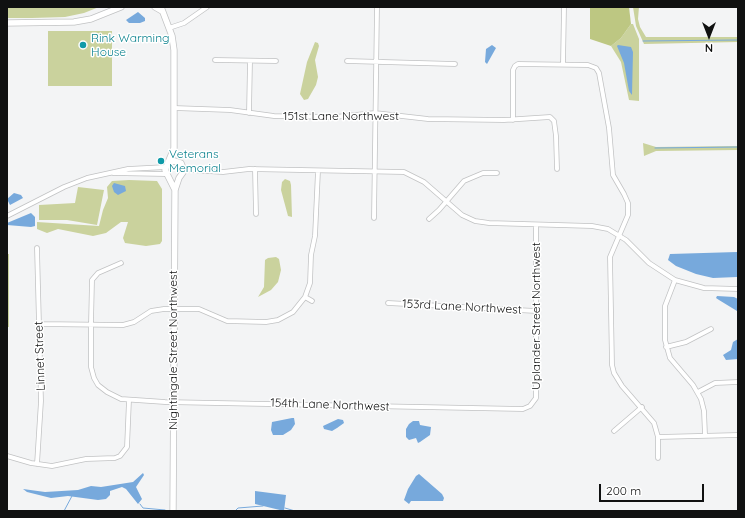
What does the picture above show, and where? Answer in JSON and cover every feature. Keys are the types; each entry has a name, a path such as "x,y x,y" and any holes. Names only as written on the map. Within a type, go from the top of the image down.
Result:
{"street":[{"path":"7,216 64,187 87,178 128,169 166,167 170,162 174,148 174,50 169,28 162,9 155,7"},
{"path":"169,28 184,23 207,7"},
{"path":"374,218 377,7"},
{"path":"563,64 564,7"},
{"path":"7,23 74,22 91,19 118,8"},
{"path":"215,60 276,61"},
{"path":"249,113 250,61"},
{"path":"347,61 455,64"},
{"path":"513,120 513,70 518,64 588,65 596,68 599,73 604,97 613,175 628,203 628,215 610,257 612,364 617,379 654,423 658,437 658,458"},
{"name":"151st Lane Northwest","path":"174,108 274,116 334,117 376,113 428,119 513,120 546,117 554,121 557,169"},
{"path":"174,148 177,153 178,161 183,167 191,170 230,172 255,169 404,172 414,175 462,215 475,221 490,224 601,227 620,235 649,263 675,280 704,288 738,289"},
{"path":"170,162 178,161"},
{"name":"Nightingale Street Northwest","path":"166,167 168,176 175,190"},
{"path":"183,167 183,174 191,170"},
{"path":"255,169 256,214"},
{"path":"38,324 124,325 134,322 151,311 174,309 199,309 227,321 266,322 278,320 293,312 305,298 310,283 311,255 315,236 318,170"},
{"path":"112,173 179,178"},
{"path":"429,218 459,186 470,178 483,173 498,173"},
{"name":"Nightingale Street Northwest","path":"173,511 175,190 179,178 183,174"},
{"name":"Uplander Street Northwest","path":"530,406 536,398 536,225"},
{"name":"Linnet Street","path":"37,248 41,401 37,464"},
{"name":"154th Lane Northwest","path":"121,264 98,273 92,280 91,324 91,367 94,378 98,385 106,392 121,399 511,409 523,409 530,406"},
{"path":"675,280 665,306 666,348 674,364 698,392 704,411 705,436"},
{"path":"305,298 312,301"},
{"name":"153rd Lane Northwest","path":"388,303 536,311"},
{"path":"666,348 686,342 702,332 711,329"},
{"path":"698,392 715,383 738,382"},
{"path":"7,456 48,466 63,465 86,459 115,458 123,453 127,447 129,400"},
{"path":"614,431 642,407"},
{"path":"658,437 738,435"}],"green space":[{"path":"7,7 99,7 84,13 65,17 7,18"},
{"path":"590,7 629,7 631,24 621,38 611,46 590,39"},
{"path":"633,7 639,7 638,19 640,27 646,37 738,37 738,42 644,44 636,26"},
{"path":"631,24 633,24 639,39 639,101 629,100 621,62 611,46 621,38"},
{"path":"48,31 112,31 112,86 48,86"},
{"path":"315,42 318,43 319,46 315,60 318,77 316,85 308,99 304,100 300,94 307,62"},
{"path":"643,143 656,147 738,146 738,150 656,151 644,156"},
{"path":"285,179 290,181 291,185 292,217 288,216 281,190 282,182"},
{"path":"112,181 157,181 162,189 162,241 160,244 146,246 125,243 123,238 128,222 121,222 106,233 93,236 58,229 47,233 37,229 37,222 99,226 108,198 107,187"},
{"path":"78,187 104,190 97,225 67,220 39,220 39,205 75,203"},
{"path":"7,254 9,254 9,327 7,327"},
{"path":"276,257 279,259 281,270 278,282 271,290 258,297 264,287 265,260"}],"water":[{"path":"138,12 145,18 145,21 140,23 129,23 126,20"},
{"path":"492,45 496,48 487,64 485,62 486,49"},
{"path":"617,46 631,47 633,52 632,95 629,91 624,63"},
{"path":"114,183 125,186 126,191 118,195 114,192 112,186"},
{"path":"14,193 21,195 23,198 10,205 7,199"},
{"path":"31,213 35,217 35,226 7,225 7,223"},
{"path":"737,252 737,277 713,278 696,274 676,266 668,260 670,254"},
{"path":"717,296 734,297 738,299 737,311 716,298"},
{"path":"738,339 738,359 726,360 723,355 731,350 733,342"},
{"path":"294,418 295,424 291,430 283,435 273,435 271,430 272,422"},
{"path":"338,419 343,420 344,423 332,431 324,429 323,426"},
{"path":"413,421 419,421 420,425 431,427 430,435 418,443 416,438 409,440 406,437 406,429"},
{"path":"143,473 144,475 136,487 142,499 138,504 126,489 122,487 110,491 110,495 106,499 98,500 68,496 51,498 27,492 23,489 45,492 78,490 91,486 101,487 133,482"},
{"path":"419,474 442,494 444,498 443,501 411,501 409,504 404,500 408,489 416,476"},
{"path":"255,491 286,495 284,511 255,504"}],"waterway":[{"path":"643,41 738,40"},
{"path":"655,148 738,147"},
{"path":"64,511 72,496"},
{"path":"140,504 143,508 165,510"},
{"path":"235,511 238,508 263,506"},
{"path":"285,508 295,511"}],"place":[{"name":"Rink Warming House","path":"83,45"},
{"name":"Veterans Memorial","path":"161,161"}]}
